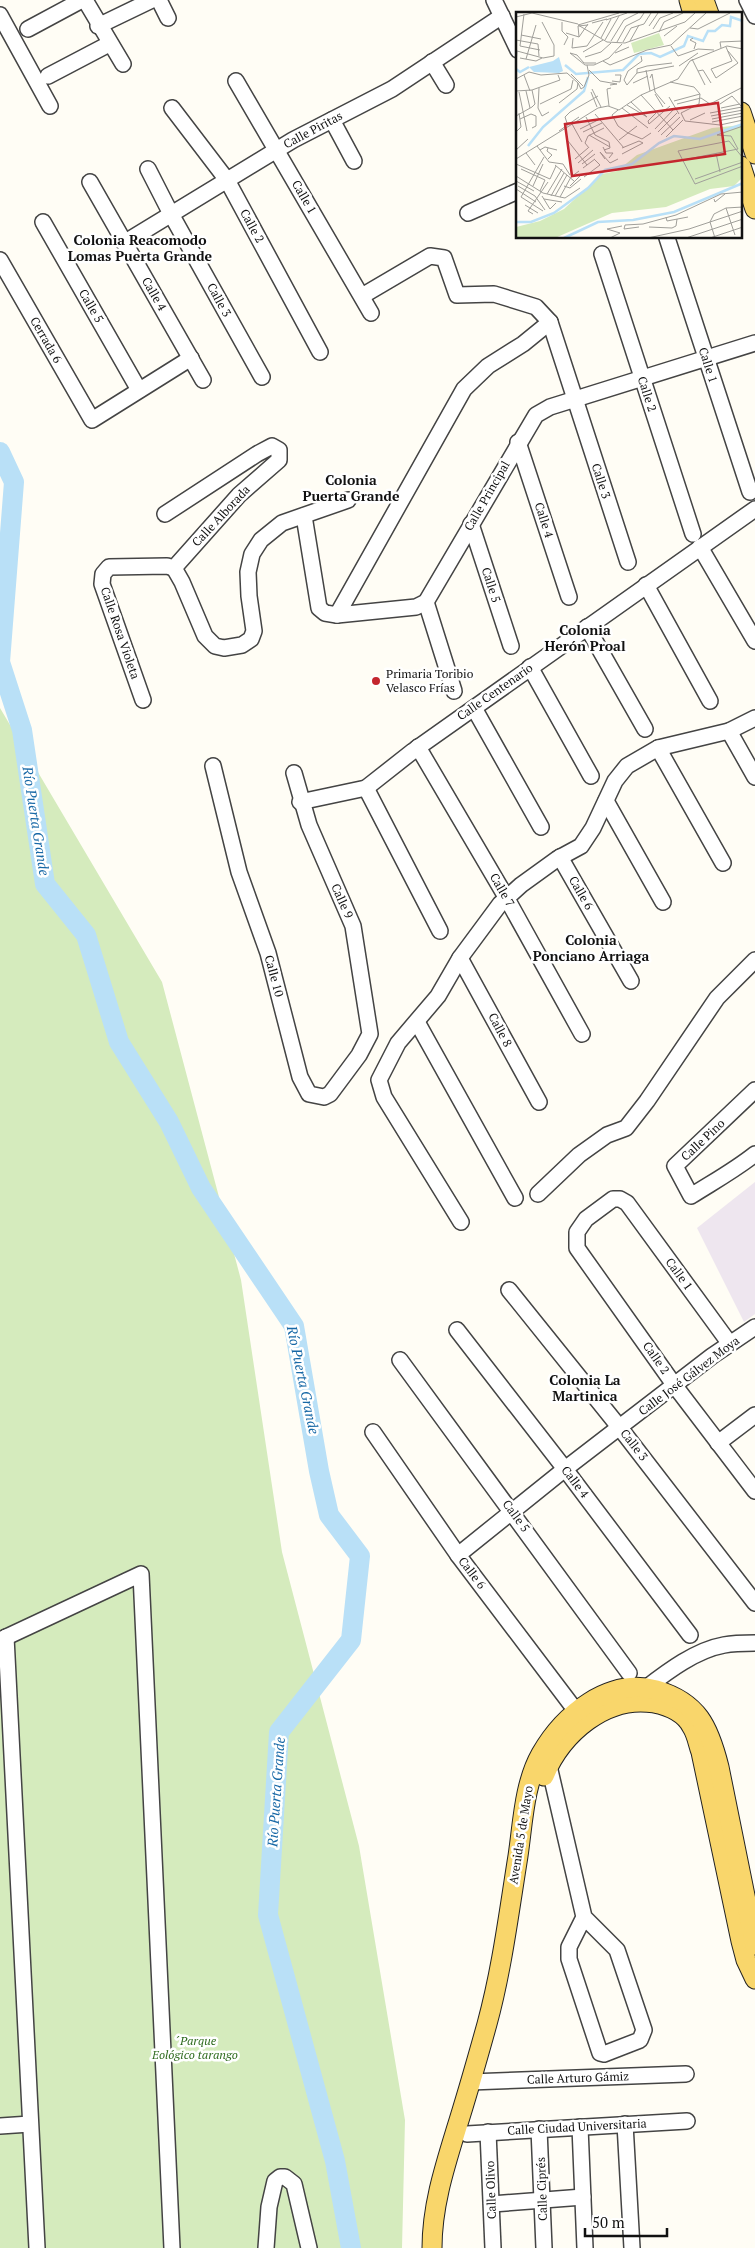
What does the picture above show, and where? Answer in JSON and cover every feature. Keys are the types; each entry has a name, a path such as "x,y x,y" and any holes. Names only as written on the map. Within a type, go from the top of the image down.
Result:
{"main road":[{"path":"688,0 692,12"},
{"path":"704,0 708,12"},
{"path":"746,115 755,154"},
{"path":"742,169 755,209"},
{"name":"Avenida 5 de Mayo","path":"444,2248 444,2233 451,2188 467,2134 476,2082 499,1976 531,1778 546,1745 558,1729 586,1704 612,1692 631,1688 646,1688 679,1699 706,1726 712,1739 746,1960 755,1979"},
{"name":"Avenida 5 de Mayo","path":"432,2248 432,2232 439,2188 476,2082 500,2024 510,1980 540,1790 549,1766 572,1735 586,1721 602,1711 630,1702 648,1702 666,1706 684,1717 693,1728 755,1945"}],"street":[{"path":"28,30 83,0 123,64"},
{"path":"98,26 152,0"},
{"path":"159,0 168,18"},
{"path":"494,0 516,46"},
{"path":"747,0 755,16"},
{"path":"0,15 50,106"},
{"name":"Calle Piritas","path":"124,243 277,149 392,88 502,16"},
{"path":"48,76 109,44"},
{"path":"432,62 446,85"},
{"name":"Calle 1","path":"236,81 371,313"},
{"name":"Calle 2","path":"172,108 226,180 320,352"},
{"path":"332,120 354,161"},
{"name":"Calle 3","path":"148,169 262,377"},
{"name":"Calle 4","path":"90,182 203,380"},
{"path":"468,213 516,192"},
{"name":"Calle 5","path":"43,222 139,390"},
{"name":"Calle 1","path":"667,239 750,492"},
{"name":"Calle 2","path":"602,254 642,380 697,540 755,641"},
{"path":"336,615 464,388 488,366 523,344 550,322 536,307 494,294 457,294 444,258 437,255 430,256 362,296"},
{"name":"Cerrada 6","path":"0,260 92,420 139,390"},
{"name":"Calle 3","path":"550,322 557,338 574,400 628,562"},
{"name":"Calle Principal","path":"426,602 518,442 536,416 550,407 642,380 755,343"},
{"path":"139,390 191,358"},
{"name":"Calle 4","path":"518,442 569,597"},
{"name":"Calle Alborada","path":"165,514 257,454 272,446 279,450 279,460 239,495 174,568"},
{"path":"174,568 205,636 215,646 224,648 242,645 251,639 254,630 248,572 252,554 270,530 282,522 348,500"},
{"name":"Calle Centenario","path":"300,802 366,788 418,747 646,585 697,540 755,509"},
{"path":"304,516 319,608 325,613 336,615 416,607 426,602 454,691"},
{"name":"Calle 5","path":"471,524 512,646"},
{"name":"Calle Rosa Violeta","path":"142,700 102,584 103,574 109,567 167,566 174,568"},
{"path":"646,585 710,701"},
{"path":"587,627 645,729"},
{"path":"530,667 591,776"},
{"path":"474,708 541,827"},
{"path":"461,1222 384,1097 379,1080 398,1043 438,996 460,958 506,897 560,857 581,846 593,828 614,782 626,766 658,748 729,730 755,718"},
{"path":"729,730 755,777"},
{"name":"Calle 7","path":"418,747 506,897 582,1034"},
{"path":"658,748 723,863"},
{"name":"Calle 10","path":"213,766 239,872 268,952 300,1077 309,1094 324,1097 330,1094 359,1055 370,1034"},
{"name":"Calle 9","path":"294,773 300,802 353,926 370,1034"},
{"path":"366,788 440,931"},
{"path":"606,801 664,902"},
{"name":"Calle 6","path":"560,857 631,981"},
{"name":"Calle 8","path":"460,958 539,1102"},
{"path":"538,1194 578,1155 607,1135 626,1128 647,1101 717,998 755,960"},
{"path":"417,1022 515,1198"},
{"name":"Calle Pino","path":"755,1090 675,1166 691,1196 725,1174 734,1171 755,1154"},
{"name":"Calle 1","path":"577,1248 577,1232 586,1219 614,1199 620,1199 627,1203 730,1344"},
{"name":"Calle 2","path":"577,1248 675,1386 755,1491"},
{"name":"Calle 3","path":"510,1290 620,1428 755,1603"},
{"name":"Calle José Gálvez Moya","path":"458,1555 565,1469 755,1327"},
{"name":"Calle 4","path":"457,1330 690,1635"},
{"name":"Calle 5","path":"400,1360 629,1673"},
{"path":"718,1443 755,1415"},
{"name":"Calle 6","path":"373,1432 458,1555 576,1711"},
{"path":"37,2248 3,1639 141,1574 172,2248"},
{"path":"646,1688 665,1673 704,1651 723,1645 755,1643"},
{"path":"549,1766 584,1917 617,1950 644,2030 644,2036 640,2040 604,2054 600,2053 569,1958 569,1946 584,1917"},
{"name":"Calle Arturo Gámiz","path":"476,2082 686,2074"},
{"name":"Calle Ciudad Universitaria","path":"467,2134 687,2121"},
{"path":"0,2126 30,2124"},
{"path":"625,2124 632,2248"},
{"path":"580,2127 585,2248"},
{"name":"Calle Ciprés","path":"539,2129 544,2248"},
{"name":"Calle Olivo","path":"488,2132 493,2248"},
{"path":"266,2248 269,2208 274,2181 280,2177 285,2177 294,2184 309,2248"},
{"path":"492,2204 542,2202 583,2197"}],"shaded area":[{"path":"755,1182 755,1314 744,1322 697,1228"}],"green space":[{"name":"´Parque Eológico tarango","path":"0,708 162,982 241,1280 282,1552 359,1846 405,2120 402,2248 0,2248"}],"waterway":[{"name":"Río Puerta Grande","path":"0,452 14,482 0,662 22,730 45,884 86,935 119,1042 169,1122 201,1188 294,1326 319,1471 329,1515 360,1556 351,1640 279,1732 268,1915 335,2161 351,2248"}],"place":[{"name":"Primaria Toribio Velasco Frías","path":"376,681"}],"district":[{"name":"Colonia Reacomodo Lomas Puerta Grande","path":"140,248"},
{"name":"Colonia Puerta Grande","path":"351,488"},
{"name":"Colonia Herón Proal","path":"585,638"},
{"name":"Colonia Ponciano Arriaga","path":"591,948"},
{"name":"Colonia La Martinica","path":"585,1388"}]}
